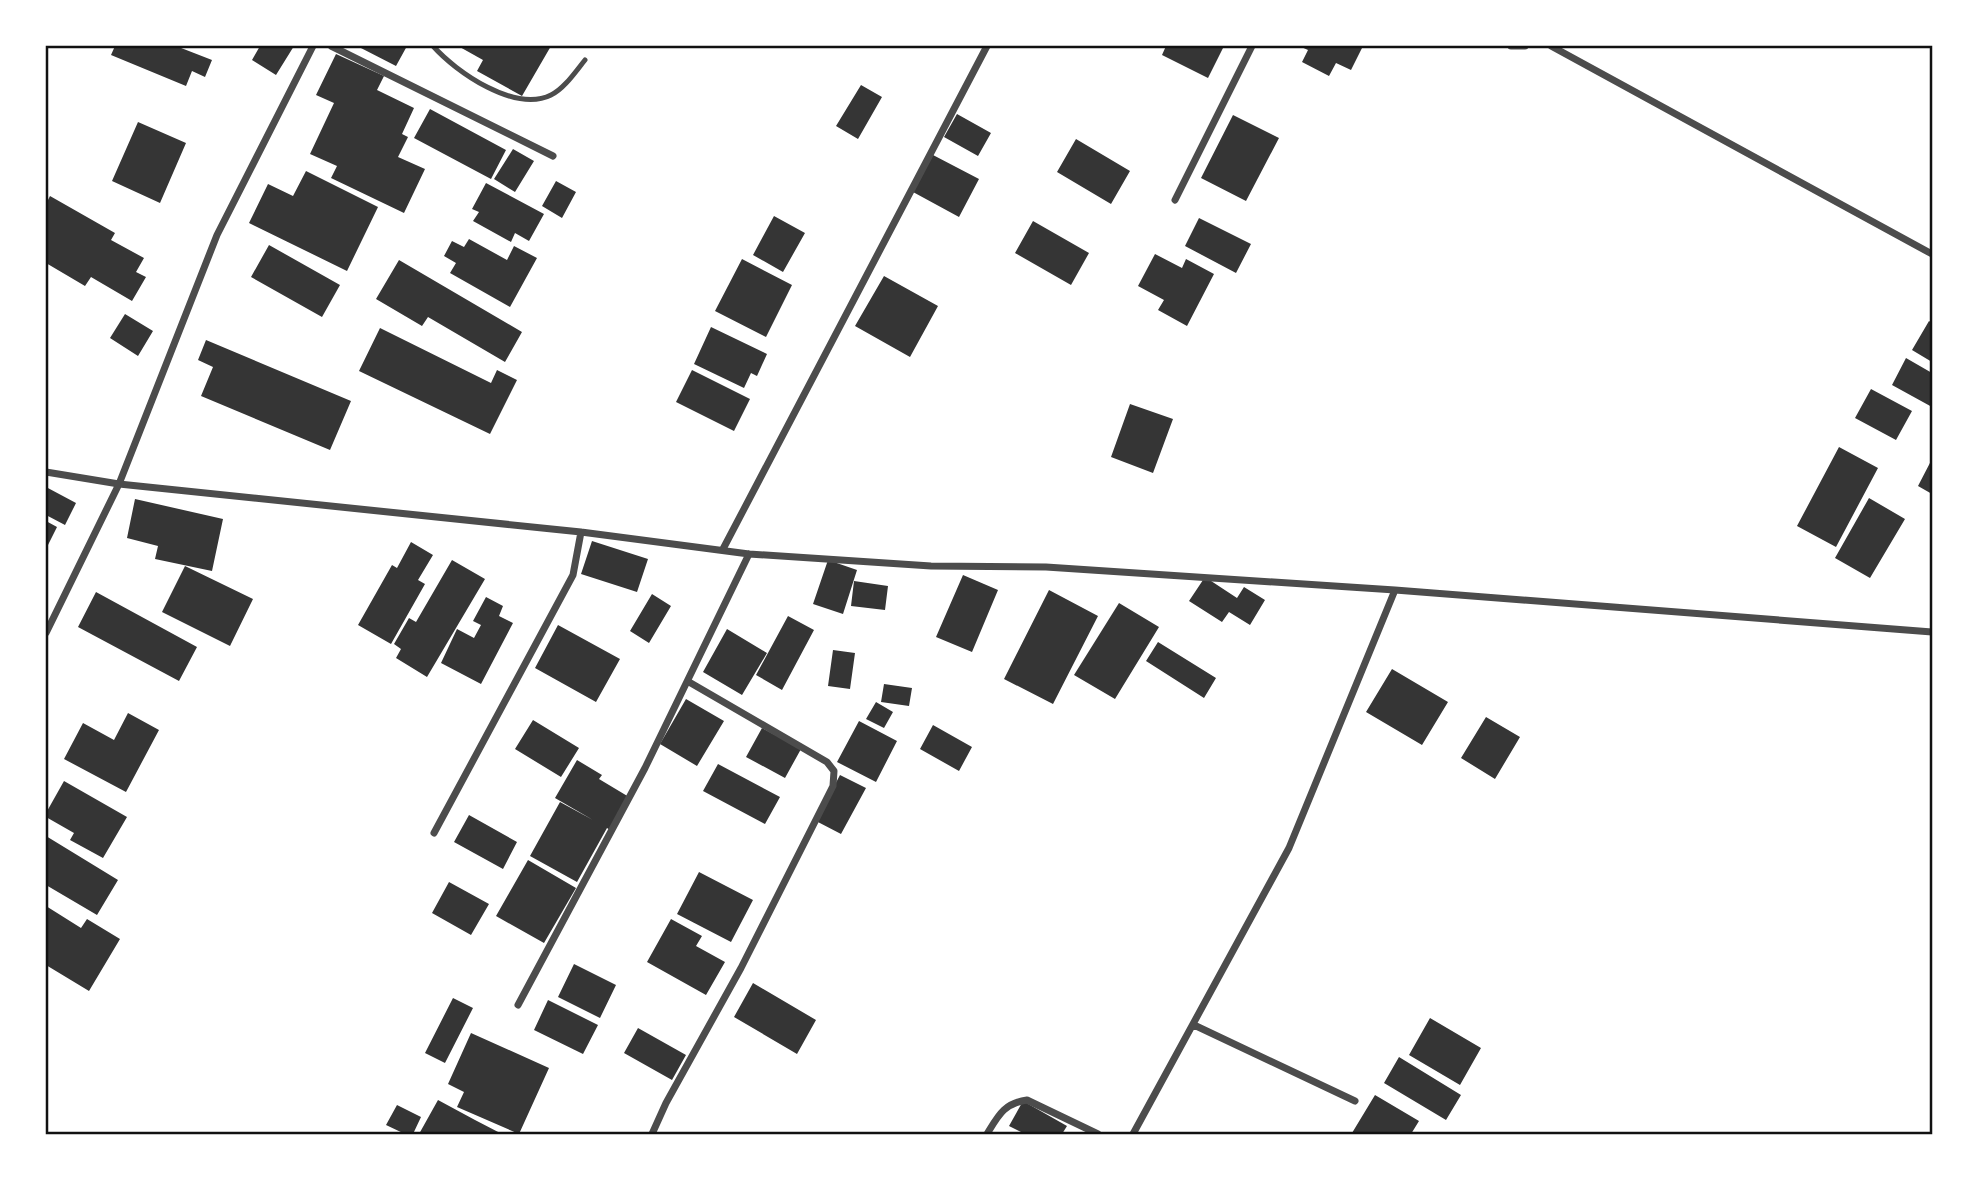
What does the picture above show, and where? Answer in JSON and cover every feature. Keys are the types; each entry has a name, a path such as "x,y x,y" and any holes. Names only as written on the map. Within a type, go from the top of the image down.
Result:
{"street":[{"path":"46,633 119,484 217,235 313,46"},
{"path":"331,46 553,156"},
{"path":"723,549 988,46"},
{"path":"1175,200 1252,46"},
{"path":"1511,46 1525,46"},
{"path":"1551,46 1933,254"},
{"path":"46,472 119,484 581,533 749,554 930,566 1046,567 1395,590 1933,632"},
{"path":"434,833 573,575 581,533"},
{"path":"518,1005 645,768 749,554"},
{"path":"1133,1135 1289,848 1395,590"},
{"path":"652,1135 741,968 833,786 834,771 827,762 689,682"},
{"path":"1194,1025 1355,1101"},
{"path":"987,1135 1000,1112 1015,1101 1027,1100 1098,1135"}],"lane":[{"path":"433,46 477,82 513,98 538,100 554,94 585,60"}],"building":[{"path":"115,46 176,46 212,60 205,77 192,71 186,86 111,55"},
{"path":"260,46 294,46 276,75 252,60"},
{"path":"357,46 407,46 396,66"},
{"path":"458,46 551,46 522,96 477,71 483,60"},
{"path":"1166,46 1224,46 1208,78 1162,55"},
{"path":"1299,46 1363,46 1351,70 1336,63 1329,76 1302,62 1308,50"},
{"path":"336,54 384,76 377,90 414,108 402,134 408,137 398,157 425,169 404,213 331,178 337,166 310,154 334,103 316,95"},
{"path":"861,85 882,97 858,139 836,126"},
{"path":"430,109 506,150 491,179 414,138"},
{"path":"957,114 991,133 978,156 944,137"},
{"path":"1233,115 1279,138 1246,201 1201,178"},
{"path":"138,122 186,143 160,203 112,181"},
{"path":"1076,139 1130,171 1111,204 1057,172"},
{"path":"513,149 534,161 515,192 494,179"},
{"path":"933,155 979,179 959,217 913,192"},
{"path":"306,171 378,207 347,271 249,223 268,184 293,196"},
{"path":"556,181 576,192 562,218 542,206"},
{"path":"486,183 544,214 529,241 515,233 511,242 473,221 479,212 472,209"},
{"path":"50,196 115,233 111,240 144,258 136,272 146,277 132,301 91,277 85,286 46,263 46,204"},
{"path":"774,216 805,233 783,272 753,255"},
{"path":"1199,218 1251,244 1236,273 1185,246"},
{"path":"1033,221 1089,253 1071,285 1015,253"},
{"path":"469,239 507,260 514,246 537,258 510,307 450,273 456,263 444,256 452,241 464,247"},
{"path":"269,245 340,285 322,317 251,277"},
{"path":"1155,254 1182,268 1186,259 1214,274 1187,326 1158,310 1164,300 1138,286"},
{"path":"742,259 792,285 766,337 715,311"},
{"path":"399,260 522,332 505,362 428,317 422,326 376,299"},
{"path":"884,276 938,306 910,357 855,326"},
{"path":"125,314 153,331 138,356 110,338"},
{"path":"1929,321 1932,323 1932,362 1912,350"},
{"path":"711,327 767,354 757,376 751,373 744,388 694,364"},
{"path":"380,328 491,383 497,370 517,380 490,434 359,371"},
{"path":"206,340 351,401 330,450 201,396 213,367 198,360"},
{"path":"1906,358 1932,373 1932,407 1892,385"},
{"path":"692,370 750,399 734,431 676,402"},
{"path":"1871,389 1912,411 1896,440 1855,418"},
{"path":"1130,404 1173,419 1153,473 1111,457"},
{"path":"1839,447 1878,468 1836,547 1797,526"},
{"path":"1932,459 1932,494 1918,486"},
{"path":"46,487 76,503 65,525 46,515"},
{"path":"1869,498 1905,519 1870,578 1835,558"},
{"path":"135,499 223,519 212,571 155,559 158,546 127,538"},
{"path":"46,521 57,527 46,549"},
{"path":"592,541 648,559 637,592 581,574"},
{"path":"411,542 433,555 418,580 425,584 391,644 358,625 392,565 397,568"},
{"path":"452,560 485,579 427,677 396,658 401,649 394,644 409,618 416,622"},
{"path":"828,560 857,570 843,614 813,604"},
{"path":"185,566 253,599 230,646 162,612"},
{"path":"963,575 998,590 972,652 936,637"},
{"path":"1205,577 1237,598 1244,587 1265,600 1250,625 1229,612 1222,622 1189,601"},
{"path":"854,581 888,586 885,610 851,606"},
{"path":"1049,590 1098,616 1053,704 1004,679"},
{"path":"96,592 197,647 179,681 78,627"},
{"path":"652,594 671,606 649,643 630,631"},
{"path":"486,597 503,606 499,616 513,623 481,684 441,663 457,629 474,638 481,625 473,621"},
{"path":"1119,603 1159,627 1115,699 1074,675"},
{"path":"788,616 814,630 782,690 756,675"},
{"path":"558,625 620,659 596,702 535,668"},
{"path":"727,629 767,653 742,695 703,672"},
{"path":"1158,642 1216,678 1204,698 1146,661"},
{"path":"833,650 855,653 850,689 828,686"},
{"path":"1392,669 1448,702 1422,745 1366,712"},
{"path":"884,684 912,688 909,706 881,702"},
{"path":"686,699 724,721 697,766 660,744"},
{"path":"876,702 893,712 884,728 866,719"},
{"path":"128,713 159,730 126,792 64,759 83,723 114,740"},
{"path":"1486,717 1520,737 1495,779 1461,758"},
{"path":"533,720 579,748 561,777 515,749"},
{"path":"859,721 897,741 876,782 837,762"},
{"path":"933,725 972,747 959,771 920,749"},
{"path":"762,728 801,749 785,778 746,757"},
{"path":"577,760 602,775 599,779 629,797 610,830 607,828 577,882 530,856 560,802 593,820 555,798"},
{"path":"718,764 780,797 765,824 703,791"},
{"path":"840,775 866,788 841,834 816,821"},
{"path":"64,781 127,817 103,858 70,840 74,833 46,817"},
{"path":"469,815 517,842 503,869 454,842"},
{"path":"46,836 118,880 97,915 46,885"},
{"path":"528,860 576,888 544,943 496,916"},
{"path":"699,872 753,900 731,942 677,914"},
{"path":"449,882 489,904 471,935 432,913"},
{"path":"46,906 81,928 87,919 120,939 89,991 46,965"},
{"path":"671,919 702,936 696,946 725,962 706,995 647,962"},
{"path":"574,964 616,985 600,1018 558,997"},
{"path":"753,983 816,1020 797,1054 734,1017"},
{"path":"453,998 473,1008 445,1063 425,1053"},
{"path":"548,1000 598,1025 583,1054 534,1030"},
{"path":"1430,1018 1481,1048 1460,1085 1409,1055"},
{"path":"638,1028 686,1055 672,1080 624,1053"},
{"path":"471,1033 549,1068 519,1134 457,1107 464,1092 448,1084"},
{"path":"1399,1057 1461,1095 1446,1120 1384,1083"},
{"path":"1375,1095 1419,1121 1411,1134 1352,1133"},
{"path":"438,1100 475,1120 502,1134 419,1134"},
{"path":"1023,1101 1067,1126 1062,1134 1025,1134 1009,1126"},
{"path":"397,1105 421,1117 413,1134 405,1134 386,1125"}]}
